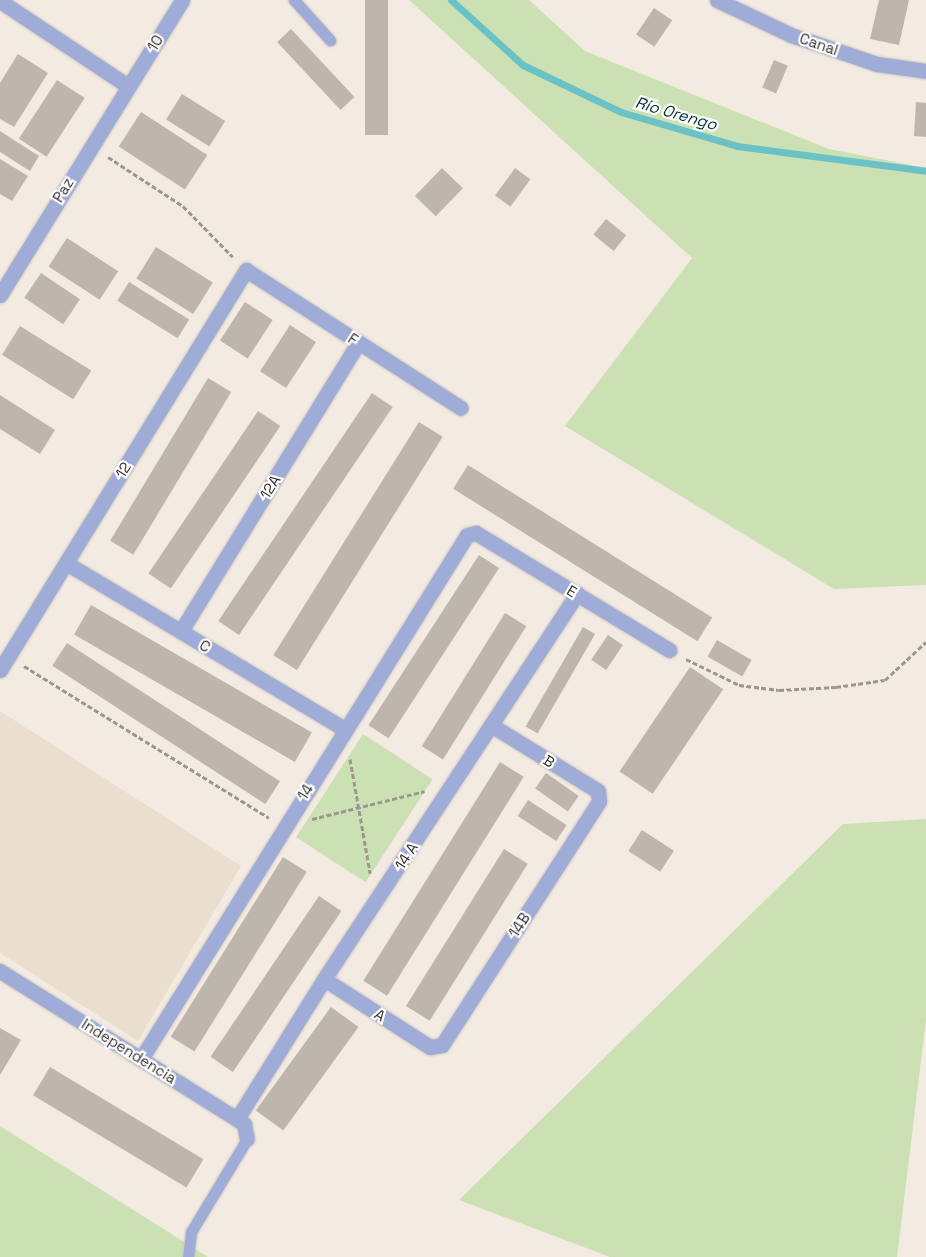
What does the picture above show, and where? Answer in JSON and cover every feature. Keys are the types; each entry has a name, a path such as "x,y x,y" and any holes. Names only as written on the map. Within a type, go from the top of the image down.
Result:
{"street":[{"name":"10","path":"128,86 182,0"},
{"name":"Canal","path":"717,0 791,35 869,61 926,71"},
{"path":"0,1 128,86"},
{"name":"Paz","path":"0,295 90,145 128,86"},
{"name":"F","path":"246,270 461,408"},
{"name":"12","path":"0,670 246,270"},
{"name":"12A","path":"181,631 359,342"},
{"name":"E","path":"476,533 668,650"},
{"name":"14","path":"141,1059 344,729 467,535 476,533"},
{"name":"C","path":"66,563 344,729"},
{"name":"14 A","path":"237,1119 324,979 376,904 490,725 577,594"},
{"name":"B","path":"490,725 598,792 599,801"},
{"name":"14B","path":"436,1048 442,1045 599,801"},
{"name":"Independencia","path":"0,971 237,1119"},
{"name":"A","path":"324,979 430,1047 436,1048"},
{"path":"237,1119 244,1124 247,1139"}],"lane":[{"path":"294,0 330,40"},
{"path":"188,1257 191,1232 247,1139"}],"path":[{"path":"90,145 183,206 246,270"},
{"path":"668,650 739,685 779,690 836,688 885,680 926,642"},
{"path":"8,656 284,827 452,785"},
{"path":"344,729 376,904"}],"shaded area":[{"path":"0,711 241,866 138,1041 0,953"}],"green space":[{"path":"409,0 529,0 585,51 829,149 926,168 926,585 834,589 565,426 692,258"},
{"path":"363,734 433,779 366,882 296,837"},
{"path":"926,819 926,1020 897,1257 610,1257 459,1200 843,824"},
{"path":"0,1126 208,1257 0,1257"}],"building":[{"path":"365,0 388,0 388,135 365,135"},
{"path":"879,0 909,0 899,45 870,39"},
{"path":"654,8 672,20 654,47 636,35"},
{"path":"291,29 354,97 341,110 277,42"},
{"path":"18,54 48,73 14,127 0,119 0,83"},
{"path":"774,60 788,66 776,93 762,88"},
{"path":"57,80 85,98 47,157 19,139"},
{"path":"182,94 225,121 209,146 166,119"},
{"path":"916,102 926,103 926,137 914,136"},
{"path":"141,112 207,155 185,189 119,146"},
{"path":"0,131 39,156 30,171 0,152"},
{"path":"0,159 28,176 12,201 0,194"},
{"path":"442,168 463,188 436,216 415,196"},
{"path":"515,168 530,179 510,207 495,196"},
{"path":"606,219 626,235 614,251 593,235"},
{"path":"67,238 118,271 100,300 48,267"},
{"path":"156,247 213,283 193,314 136,278"},
{"path":"41,273 80,299 63,324 24,298"},
{"path":"129,282 189,320 178,338 117,301"},
{"path":"245,302 273,320 248,359 220,341"},
{"path":"290,325 316,342 286,388 260,371"},
{"path":"20,326 91,371 73,399 2,355"},
{"path":"208,378 231,392 133,555 110,541"},
{"path":"372,393 393,407 239,635 218,621"},
{"path":"0,395 55,430 40,454 0,429"},
{"path":"258,411 280,426 171,589 148,573"},
{"path":"419,422 443,437 297,670 273,655"},
{"path":"468,465 712,618 697,641 453,489"},
{"path":"479,555 499,568 389,738 368,725"},
{"path":"91,605 312,732 295,762 74,634"},
{"path":"505,613 526,626 443,759 422,746"},
{"path":"583,627 595,634 538,734 526,727"},
{"path":"608,635 623,645 606,670 591,660"},
{"path":"717,640 752,660 742,676 708,656"},
{"path":"67,643 280,781 265,804 52,666"},
{"path":"690,667 723,689 653,794 620,771"},
{"path":"500,762 524,777 387,996 363,981"},
{"path":"546,773 579,796 568,812 535,789"},
{"path":"528,800 567,825 556,841 518,816"},
{"path":"642,830 674,851 660,872 628,851"},
{"path":"504,849 528,864 430,1021 406,1006"},
{"path":"283,857 307,872 194,1052 171,1037"},
{"path":"319,896 341,911 233,1072 211,1057"},
{"path":"331,1007 359,1027 283,1131 256,1111"},
{"path":"0,1028 21,1040 0,1075"},
{"path":"50,1067 203,1159 186,1187 33,1095"}],"waterway":[{"name":"Río Orengo","path":"451,0 523,65 621,112 737,146 926,171"}]}
